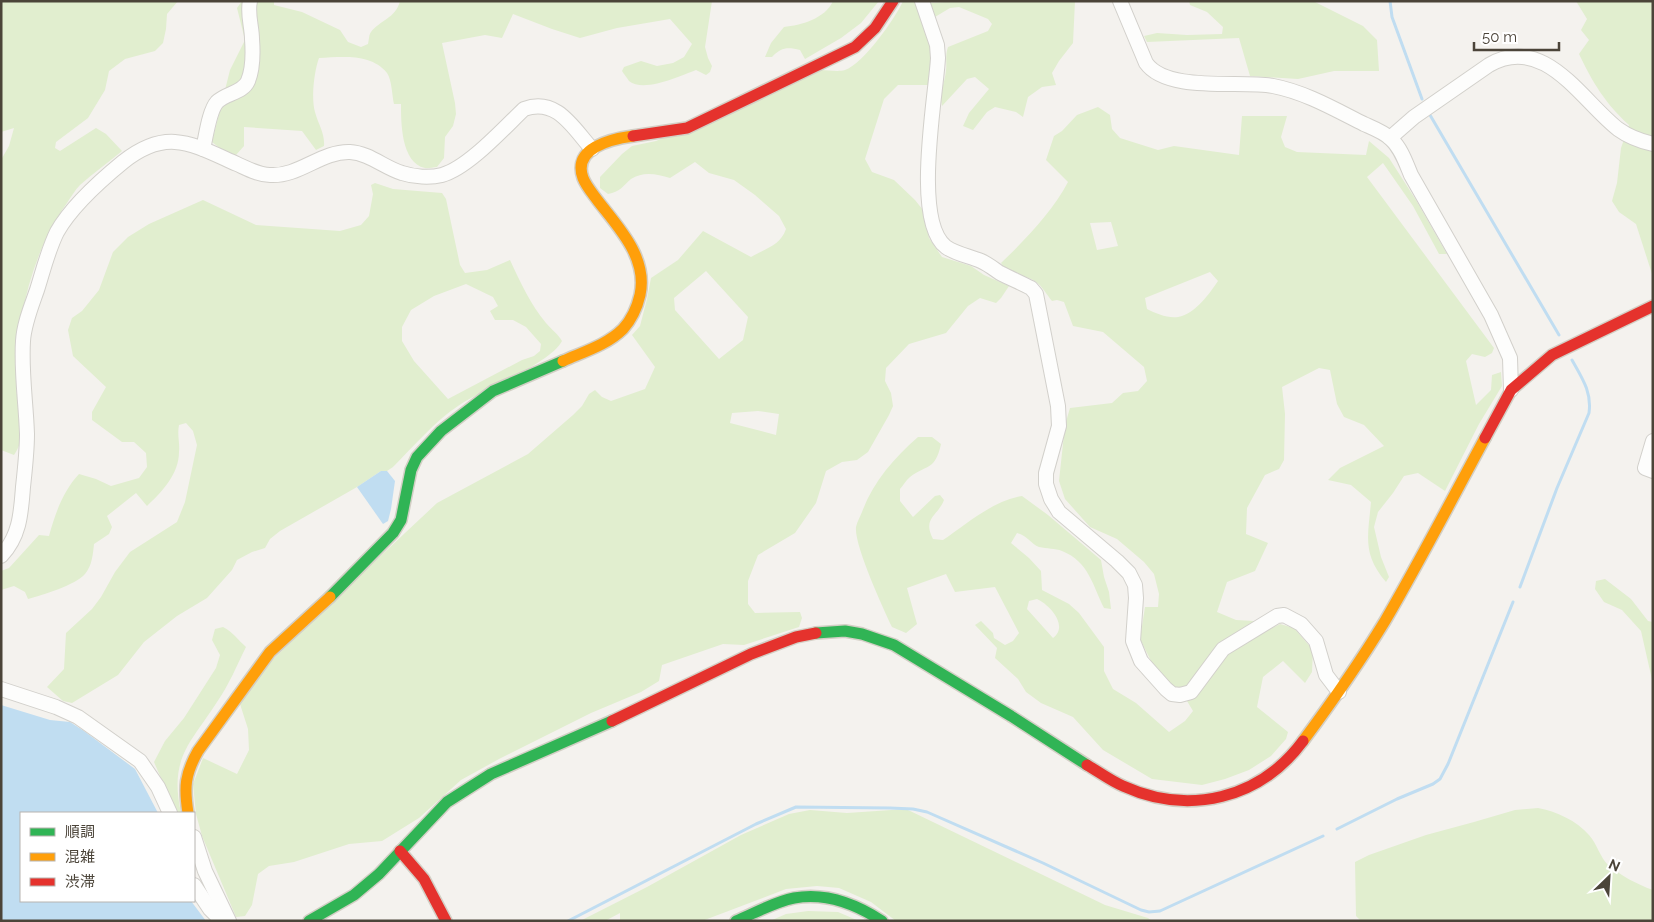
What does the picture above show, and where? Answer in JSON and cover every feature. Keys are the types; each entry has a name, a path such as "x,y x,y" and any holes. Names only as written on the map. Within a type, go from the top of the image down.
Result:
{"street":[{"path":"204,149 215,104 223,96 241,90 248,83 251,68 252,40 248,7 250,1"},
{"path":"188,812 184,785 188,767 198,751 270,652 319,608 393,533 401,520 411,470 417,457 426,446 493,390 612,339 630,321 640,298 642,282 640,265 634,250 622,230 598,201 583,177 584,160 592,149 599,144 624,137 687,128 829,60 854,47 875,28 893,1"},
{"path":"922,1 937,45 938,58 928,163 929,209 935,231 939,240 946,247 982,262 1031,288 1036,294 1058,406 1059,426 1046,473 1046,484 1051,500 1059,512 1129,573 1135,586 1136,598 1133,641 1141,661 1166,690 1172,694 1180,695 1191,692 1223,649 1277,616 1284,615 1301,624 1316,641 1326,675 1339,692"},
{"path":"1120,1 1146,63 1158,75 1172,80 1212,84 1272,86 1291,90 1390,138 1400,151 1411,175 1491,315 1510,358 1511,390"},
{"path":"1390,138 1414,117 1489,65 1501,58 1516,57 1537,59 1559,72 1618,129 1634,139 1653,144"},
{"path":"1,556 15,537 20,523 27,434 22,353 23,338 56,234 77,205 121,164 138,151 147,146 162,142 186,144 204,149 258,173 270,176 281,175 336,153 349,152 360,153 403,174 431,177 443,175 458,167 524,109 533,105 543,105 561,115 570,122 592,149"},
{"path":"309,921 354,895 379,874 446,802 479,780 594,730 751,654 812,633 845,631 862,634 894,645 1122,786 1154,797 1188,802 1238,793 1267,778 1280,768 1294,753 1339,692 1384,622 1422,556 1511,390 1552,355 1653,306"},
{"path":"1653,441 1645,468 1653,471"},
{"path":"1,689 56,707 78,717 140,761 158,787 170,812"},
{"path":"195,840 205,871 229,921"},
{"path":"400,852 424,879 446,921"},
{"path":"195,886 210,909 222,921"},
{"path":"736,921 793,898 808,897 836,899 856,905 882,921"}],"green space":[{"path":"1,1 178,1 167,14 163,43 155,51 125,59 109,71 105,90 88,118 56,142 55,148 60,151 96,128 106,134 122,151 76,189 54,223 35,266 22,314 18,338 16,385 21,421 21,439 14,455 1,450 1,160 9,146 14,128 1,132"},
{"path":"242,1 274,1 274,5 302,12 340,30 348,42 361,47 368,44 371,32 395,11 400,1 712,1 705,47 712,66 710,72 706,75 696,70 662,82 644,85 636,84 629,81 622,71 624,67 641,61 657,66 673,63 684,57 692,44 670,19 617,28 580,38 513,14 502,38 485,35 442,43 456,114 453,126 445,137 444,158 437,167 425,168 417,165 411,158 402,131 401,104 394,104 387,73 373,62 346,57 319,58 317,64 313,100 324,146 316,150 302,131 244,127 244,146 236,155 226,153 212,142 230,70 245,40 237,8"},
{"path":"833,1 879,1 861,23 841,38 805,59 800,50 792,48 782,50 772,57 765,57 771,43 784,27 805,23 818,17"},
{"path":"903,1 916,1 934,57 930,85 898,85 884,99 865,159 872,172 894,180 923,210 929,238 942,257 971,266 984,275 1009,286 996,303 980,298 968,306 946,333 909,344 886,368 885,381 891,393 893,406 868,452 857,460 842,462 826,471 816,503 795,533 758,555 748,581 748,604 755,613 800,612 802,618 799,627 744,645 723,644 662,665 659,681 641,692 591,713 499,759 461,780 419,818 382,841 349,844 294,862 269,866 258,874 252,905 245,916 236,917 202,836 196,814 193,784 203,758 237,774 249,750 248,729 240,704 264,668 437,503 528,454 573,415 582,406 589,394 595,390 602,397 611,401 645,389 655,367 632,335 640,326 651,278 678,260 703,231 751,257 776,243 786,229 779,216 755,195 734,180 709,173 695,162 670,178 650,174 636,176 618,190 608,194 600,188 600,177 632,146 656,141 821,70 845,70 861,59 878,40","holes":["706,271 748,317 743,340 719,359 675,310 674,298","758,411 779,414 776,435 730,423 732,413"]},
{"path":"961,1 1075,1 1073,43 1052,73 1056,85 1042,87 1028,97 1023,117 1016,112 995,107 987,112 973,130 963,126 969,113 989,89 975,77 967,79 942,106 941,97 948,47 988,31 992,24 988,19 959,7 950,8 935,17 929,3"},
{"path":"1189,1 1313,1 1363,26 1377,40 1379,71 1334,71 1298,79 1250,76 1239,38 1147,42 1144,36 1157,33 1187,35 1222,34 1223,27 1207,12 1190,5"},
{"path":"1576,1 1653,1 1653,277 1636,224 1619,212 1612,201 1617,183 1621,148 1629,125 1600,92 1579,54 1589,40 1581,30 1587,19"},
{"path":"1098,107 1110,115 1112,129 1120,138 1158,150 1174,146 1239,155 1242,116 1287,116 1281,137 1285,147 1297,152 1366,155 1369,141 1389,158 1447,254 1439,254 1413,206 1383,163 1367,177 1494,348 1492,353 1485,357 1472,354 1466,361 1476,405 1491,390 1492,375 1501,372 1502,386 1479,424 1445,491 1418,473 1404,476 1378,512 1374,527 1381,557 1389,577 1386,582 1373,562 1368,544 1371,502 1351,485 1328,480 1340,468 1384,446 1364,425 1344,417 1337,404 1330,370 1319,368 1282,387 1285,414 1284,460 1279,469 1265,475 1247,508 1246,534 1268,543 1255,571 1227,582 1217,612 1236,620 1254,621 1262,633 1280,624 1294,628 1313,650 1312,672 1305,683 1283,661 1263,677 1257,707 1288,732 1286,739 1271,756 1249,770 1202,785 1152,779 1103,750 1073,717 1041,703 1026,692 1018,679 995,658 997,648 975,625 981,621 993,633 994,638 1005,645 1013,641 1019,633 995,587 955,592 946,574 907,588 917,624 906,633 892,627 870,577 857,536 856,525 872,491 885,471 918,437 932,437 941,444 936,459 930,466 907,480 900,489 900,501 913,517 935,496 940,495 944,500 929,526 933,539 943,540 990,508 1022,496 1048,515 1101,560 1111,609 1104,608 1089,575 1078,561 1071,556 1059,550 1039,547 1017,533 1011,543 1041,571 1042,590 1069,604 1079,613 1104,647 1104,671 1113,689 1136,703 1169,732 1185,721 1193,711 1181,691 1171,687 1154,667 1140,639 1145,607 1158,607 1159,594 1154,574 1144,562 1117,539 1090,527 1065,499 1059,481 1065,425 1070,408 1112,403 1123,393 1138,391 1147,381 1144,367 1103,332 1073,326 1064,302 1052,301 1036,282 1009,271 1001,263 1038,225 1068,182 1046,160 1054,136 1062,131 1077,115","holes":["1111,222 1118,246 1097,250 1090,223","1210,272 1218,281 1207,296 1192,311 1178,317 1164,316 1147,309 1145,298","1037,599 1056,616 1059,628 1053,638 1027,609 1029,601"]},
{"path":"375,183 393,189 442,193 446,199 460,265 465,273 487,270 510,260 535,309 562,341 544,359 469,399 449,412 393,467 387,471 381,471 280,531 270,539 265,548 237,560 232,570 207,598 177,616 144,642 118,675 72,703 63,701 47,687 64,669 66,633 92,609 130,552 177,522 185,502 197,445 193,431 186,423 179,425 178,460 169,482 147,506 136,493 107,516 112,527 109,534 94,544 92,560 81,578 58,589 28,599 25,592 14,586 1,590 1,571 9,568 39,535 49,536 60,503 68,488 79,474 111,486 139,478 147,467 146,453 134,442 122,442 92,420 92,412 106,387 73,356 68,330 72,318 82,311 99,290 113,252 128,237 149,224 203,200 256,225 340,231 361,225 369,216 373,194 371,185","holes":["466,284 493,297 498,306 490,311 495,320 513,320 526,327 541,344 540,351 534,356 522,360 448,399 414,361 402,341 402,327 411,310 434,296"]},
{"path":"1605,579 1631,599 1648,621 1653,622 1653,684 1641,631 1622,610 1604,602 1595,589 1596,581"},
{"path":"223,627 227,629 246,647 225,689 184,753 178,778 181,812 176,812 154,762 165,741 184,718 216,668 220,655 212,640 215,629"},
{"path":"1538,808 1559,814 1578,825 1592,839 1608,865 1629,879 1653,890 1653,921 1361,921 1356,916 1355,862 1369,855 1426,835 1515,810"},
{"path":"906,809 1105,905 1148,918 1152,921 896,921 871,902 839,888 817,886 786,889 702,921 620,921 620,913 605,921 580,921 647,887 741,835 789,814 810,810 847,813"},
{"path":"808,911 838,912 859,921 770,921 786,914"}],"water":[{"path":"381,471 387,471 395,481 388,521 383,524 357,487"},
{"path":"1,705 50,720 70,722 84,731 135,769 157,812 20,812 20,902 192,902 206,921 1,921"}],"waterway":[{"path":"1390,1 1392,17 1422,99"},
{"path":"1430,115 1559,335"},
{"path":"1520,587 1557,488 1589,413 1588,392 1572,360"},
{"path":"1337,829 1440,779 1448,764 1513,602"},
{"path":"568,921 756,824 796,807 890,808 927,812 1149,912 1160,911 1323,836"}],"traffic: fast":[{"path":"330,597 393,533 401,520 411,470 417,457 441,431 493,391 563,361"},
{"path":"816,633 845,631 862,634 894,645 1087,765"},
{"path":"309,921 354,895 379,874 447,802 491,774 612,721"},
{"path":"736,921 779,902 806,897 829,898 840,901 862,909 882,921"}],"traffic: slow":[{"path":"563,361 594,348 617,335 629,321 639,300 641,281 640,268 636,256 623,233 586,184 581,168 583,159 588,152 596,147 614,140 633,136"},
{"path":"1303,741 1346,682 1385,621 1485,438"},
{"path":"188,812 186,796 188,774 198,751 270,652 330,597"}],"traffic: jam":[{"path":"633,136 687,128 855,47 875,28 893,1"},
{"path":"1485,438 1511,390 1552,355 1653,306"},
{"path":"612,721 751,654 796,637 816,633"},
{"path":"1087,765 1118,784 1148,795 1173,800 1198,800 1222,796 1245,789 1266,777 1286,761 1303,741"},
{"path":"400,851 424,879 446,921"}]}
